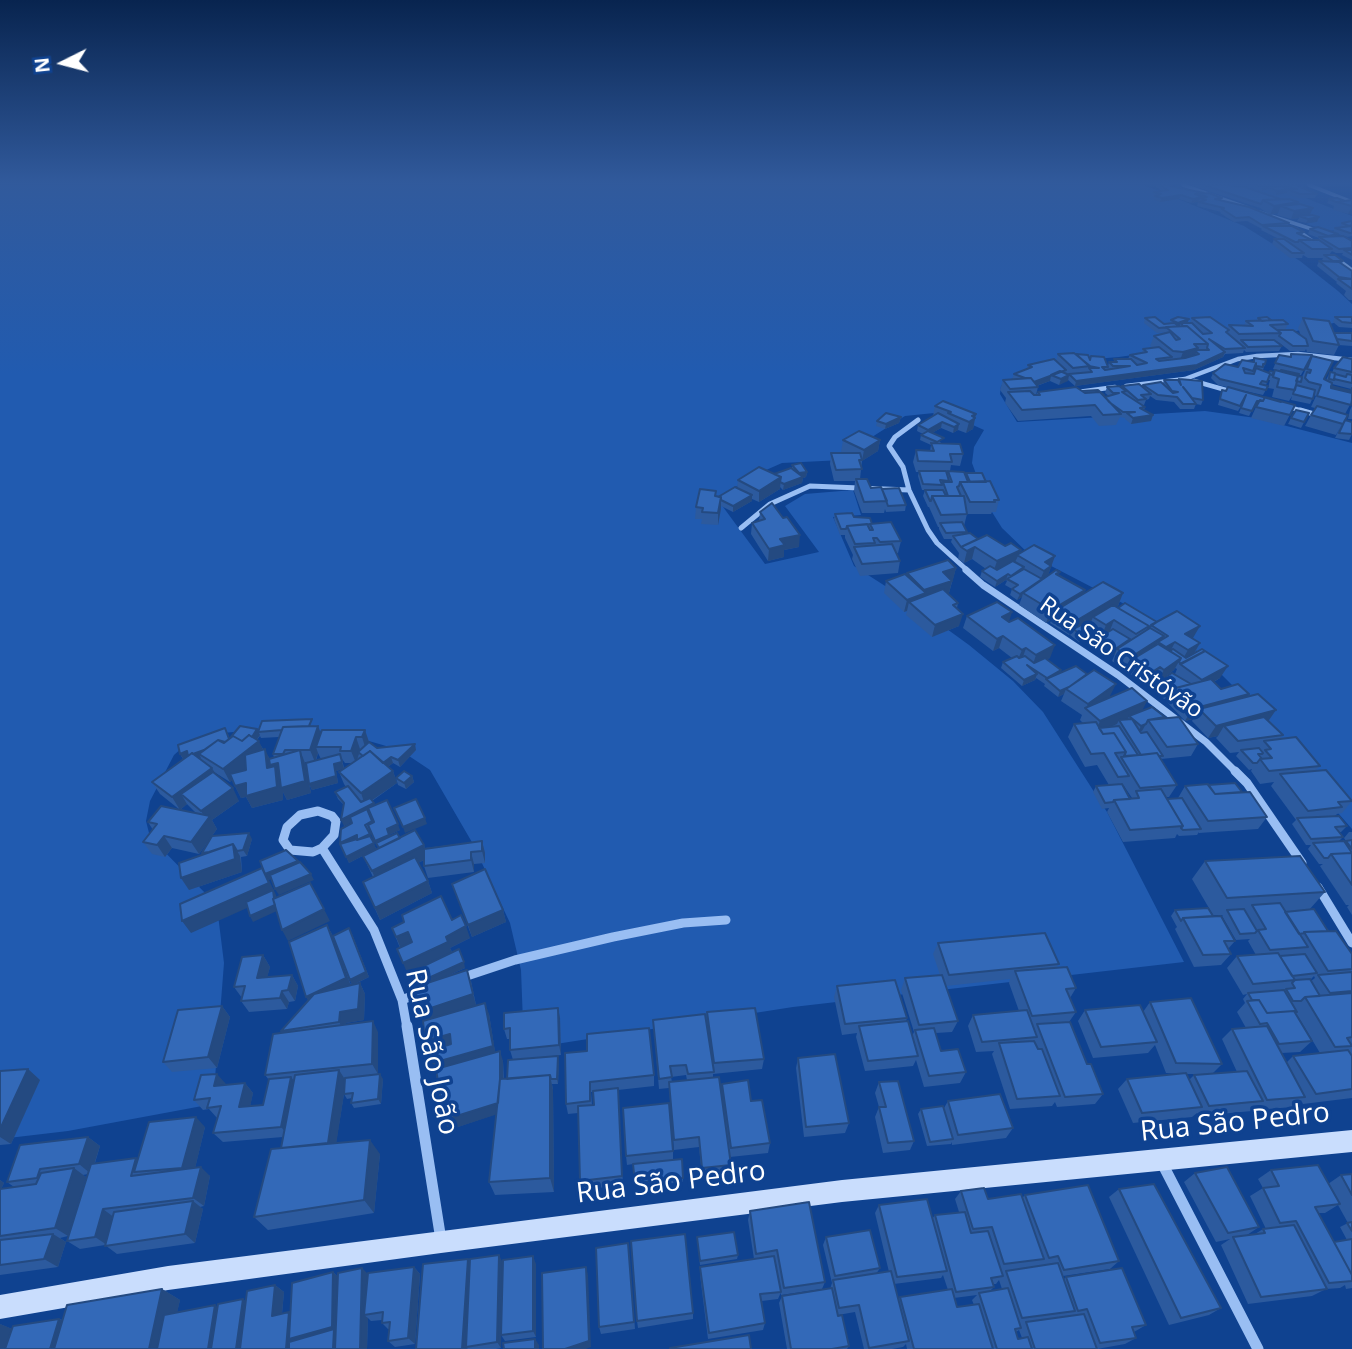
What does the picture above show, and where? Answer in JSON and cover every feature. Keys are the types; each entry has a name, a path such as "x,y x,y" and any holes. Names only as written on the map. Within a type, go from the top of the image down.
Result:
{"street":[{"path":"1328,252 1352,270"},
{"path":"1072,392 1185,379 1238,359 1263,355 1298,354 1352,360"},
{"path":"1185,379 1236,393"},
{"path":"1275,403 1326,417"},
{"name":"Rua São Cristóvão","path":"918,420 889,444 903,467 909,489 928,530 966,572 1147,695 1227,760 1265,807 1307,870"},
{"path":"741,528 771,504 810,486 909,489"},
{"path":"326,812 332,816 337,828 322,848 304,853 290,850 283,840 287,827 300,815 326,812"},
{"name":"Rua São João","path":"322,848 374,930 402,1000 420,1095 441,1241"},
{"path":"1314,881 1352,943"},
{"path":"447,983 515,960 613,937 683,923 726,919"},
{"path":"402,1000 435,987"},
{"name":"Rua São Pedro","path":"0,1307 168,1278 842,1191 1352,1141"},
{"path":"1161,1160 1258,1349"}],"shaded area":[{"path":"0,248 1279,248 1300,261 1352,304 1352,319 1292,332 1119,357 1059,362 1013,378 1001,386 1000,394 1017,422 1205,411 1256,418 1352,443 1352,829 1232,685 1200,653 1132,608 1030,555 1002,528 987,504 972,463 974,447 984,430 944,412 905,416 872,437 863,459 782,463 748,478 718,500 765,564 819,552 785,506 805,494 853,490 861,515 833,517 854,566 969,645 1013,681 1043,712 1107,812 1184,962 793,1007 524,1049 521,970 510,923 473,844 430,770 400,750 348,735 309,729 275,728 223,733 183,747 174,755 150,801 146,821 150,837 209,897 218,915 224,963 213,1104 68,1131 0,1139"}],"building":[{"path":"1286,248 1297,248 1304,253 1292,253"},
{"path":"1324,255 1335,255 1343,261 1333,261"},
{"path":"1319,261 1339,262 1352,271 1352,279 1339,277"},
{"path":"1338,279 1352,279 1352,289"},
{"path":"1155,317 1164,324 1174,323 1179,326 1159,328 1145,318"},
{"path":"1178,317 1189,319 1178,323 1171,320"},
{"path":"1210,317 1229,330 1226,332 1245,348 1225,349 1209,339 1225,352 1197,365 1076,381 1069,374 1092,372 1089,368 1099,368 1089,366 1076,354 1088,355 1090,360 1091,356 1104,357 1108,367 1102,367 1105,370 1130,366 1113,366 1109,362 1117,362 1114,359 1131,359 1137,365 1147,363 1130,355 1147,352 1143,349 1159,347 1172,357 1156,359 1159,361 1185,358 1199,354 1197,350 1209,350 1208,344 1181,323 1192,323 1203,334 1212,333 1192,318"},
{"path":"1267,317 1271,320 1262,321 1258,318"},
{"path":"1335,317 1352,317 1352,323 1342,322"},
{"path":"1303,318 1329,321 1339,345 1313,341"},
{"path":"1283,320 1288,324 1270,325 1281,333 1239,334 1229,325 1253,326 1246,321"},
{"path":"1187,326 1208,344 1194,344 1198,348 1183,352 1173,351 1154,336 1170,332 1176,340 1180,339 1166,327"},
{"path":"1277,330 1293,330 1306,339 1308,346 1293,346 1279,336 1281,333"},
{"path":"1334,333 1352,333 1352,341 1337,339"},
{"path":"1241,340 1274,340 1282,346 1248,347"},
{"path":"1074,353 1090,366 1073,368 1058,354"},
{"path":"1291,354 1312,355 1304,370 1275,363 1279,355 1291,357"},
{"path":"1312,356 1333,361 1324,379 1332,383 1331,388 1352,393 1351,405 1317,396 1321,385 1305,378 1311,370 1307,369"},
{"path":"1343,357 1352,359 1352,372 1334,368"},
{"path":"1254,358 1266,360 1265,364 1263,367 1256,366 1256,363 1253,371 1243,368 1245,373 1254,374 1256,368 1274,372 1270,374 1267,382 1262,381 1260,384 1268,386 1266,390 1220,379 1213,373 1225,364 1238,367 1242,360 1254,362"},
{"path":"1054,359 1066,370 1034,382 1031,378 1014,374 1032,367 1028,365"},
{"path":"1275,370 1298,376 1295,390 1277,387 1279,379 1273,377"},
{"path":"1060,371 1069,375 1061,379 1051,375"},
{"path":"1330,372 1335,373 1334,380 1329,379"},
{"path":"1335,374 1346,377 1347,374 1352,375 1352,383 1334,379"},
{"path":"1031,378 1038,387 1010,389 1003,380"},
{"path":"1179,379 1202,381 1203,400 1192,398 1183,387 1196,404 1183,404 1177,397 1158,395 1143,385 1161,382 1173,393 1178,392 1172,391 1164,380 1178,380 1181,385"},
{"path":"1139,384 1151,394 1141,395 1146,399 1138,400 1122,386"},
{"path":"1296,385 1315,390 1313,399 1293,394"},
{"path":"1119,386 1126,391 1122,392 1145,407 1140,408 1153,415 1133,418 1127,413 1135,412 1123,412 1109,402 1105,397 1119,393 1113,393 1107,387"},
{"path":"1076,387 1085,393 1100,392 1121,414 1103,415 1095,405 1022,410 1008,392 1030,391 1034,395 1040,395 1038,392"},
{"path":"1228,387 1265,397 1263,401 1257,401 1252,411 1241,408 1246,395 1240,406 1220,399 1222,390 1226,391"},
{"path":"1331,388 1351,391 1352,388 1352,393"},
{"path":"1098,390 1104,395 1100,392 1082,391"},
{"path":"1265,397 1295,405 1290,415 1256,407"},
{"path":"943,401 976,414 972,416 975,418 969,422 935,406"},
{"path":"1317,406 1348,415 1343,424 1311,415"},
{"path":"1296,410 1309,413 1304,422 1291,418"},
{"path":"886,413 901,417 886,424 877,421"},
{"path":"938,413 959,424 954,427 942,422 928,430 918,425"},
{"path":"1345,420 1352,422 1352,434 1339,433"},
{"path":"859,431 880,440 864,450 843,440"},
{"path":"928,431 944,438 937,442 921,435"},
{"path":"931,443 960,444 963,454 950,454 952,462 918,461 916,450 934,451"},
{"path":"831,453 860,453 862,469 836,470"},
{"path":"801,463 807,472 799,473 792,465"},
{"path":"759,467 781,477 759,491 738,480"},
{"path":"791,468 803,477 784,484 780,482 781,477 774,474"},
{"path":"919,471 946,471 949,481 940,480 942,485 923,484"},
{"path":"948,471 964,472 968,482 960,482 957,487 961,496 948,496 943,482 952,482"},
{"path":"966,473 982,473 986,482 970,482"},
{"path":"856,479 867,479 871,488 881,487 887,501 864,502"},
{"path":"990,481 999,500 994,500 995,502 970,502 960,482"},
{"path":"735,487 752,495 733,506 718,497"},
{"path":"899,488 906,505 888,506 882,489"},
{"path":"700,489 716,491 715,496 721,497 718,513 702,512 703,508 696,507"},
{"path":"925,490 943,490 946,496 932,496 930,501"},
{"path":"932,496 964,496 967,514 941,515"},
{"path":"772,503 800,535 780,539 785,545 769,549 752,523 765,519 760,512"},
{"path":"852,513 854,517 870,518 872,524 841,529 835,514"},
{"path":"891,522 901,541 880,542 873,538 875,543 855,544 847,526 867,524 870,530 873,530 870,524"},
{"path":"962,522 967,532 946,533 940,523"},
{"path":"970,533 978,539 961,547 953,536"},
{"path":"987,535 1005,546 1011,543 1021,550 997,561 975,547 967,551 961,547"},
{"path":"892,544 900,561 862,564 854,547"},
{"path":"1034,545 1055,556 1045,562 1051,566 1044,571 1017,555"},
{"path":"948,560 956,568 943,572 952,581 924,590 907,573"},
{"path":"1013,561 1024,567 997,581 982,571 990,566 997,570"},
{"path":"1024,569 1042,579 1020,594 1012,589 1018,585 1007,579"},
{"path":"1056,570 1060,572 1056,574 1085,590 1051,610 1023,593"},
{"path":"905,574 926,593 907,600 886,581"},
{"path":"1103,582 1123,593 1074,622 1055,611"},
{"path":"943,589 958,603 953,605 963,614 935,625 909,602"},
{"path":"997,602 1012,612 1002,617 1009,622 1018,618 1055,645 1036,655 1026,648 1022,650 1003,636 997,639 967,616"},
{"path":"1125,603 1157,622 1148,628 1149,626 1118,608"},
{"path":"1113,605 1149,626 1136,634 1114,620 1106,625 1093,617"},
{"path":"1177,611 1200,626 1185,634 1200,643 1188,650 1175,642 1166,647 1158,642 1168,636 1151,625"},
{"path":"1085,623 1093,629 1082,635 1073,629"},
{"path":"1150,628 1164,636 1131,657 1117,649"},
{"path":"1113,629 1130,639 1111,652 1087,637 1098,630 1105,634"},
{"path":"1158,644 1181,658 1164,670 1160,667 1152,672 1133,659"},
{"path":"1173,649 1186,658 1202,649 1205,651 1181,664 1181,658 1170,651"},
{"path":"1205,651 1228,666 1202,680 1180,664"},
{"path":"1017,656 1025,656 1034,663 1045,658 1061,670 1047,678 1027,665 1037,674 1024,680 1003,662"},
{"path":"1076,666 1087,674 1060,691 1046,679"},
{"path":"1094,670 1116,684 1088,704 1066,689"},
{"path":"1172,673 1191,684 1172,689 1168,693 1157,682"},
{"path":"1211,679 1221,689 1238,684 1249,694 1192,709 1172,689"},
{"path":"1132,688 1147,701 1100,721 1085,708"},
{"path":"1258,694 1276,710 1216,726 1199,709"},
{"path":"1152,707 1165,717 1148,720 1141,726 1129,716"},
{"path":"1179,717 1198,744 1167,747 1148,720"},
{"path":"1264,717 1283,735 1238,741 1224,726"},
{"path":"312,719 309,726 258,732 262,721"},
{"path":"1132,719 1141,733 1147,732 1163,756 1157,753 1141,755 1119,720"},
{"path":"1096,722 1103,734 1114,733 1126,752 1115,753 1129,776 1118,777 1104,753 1091,754 1074,724"},
{"path":"240,726 257,729 252,737 249,735 242,741 233,736 230,738"},
{"path":"318,726 310,750 285,750 283,754 273,754 283,727"},
{"path":"1119,726 1138,755 1124,756 1126,752 1114,733 1103,734 1099,728"},
{"path":"225,728 229,739 225,742 218,740 204,750 188,756 187,751 180,754 178,745"},
{"path":"322,730 365,730 362,737 356,737 351,751 340,751 341,747 316,747"},
{"path":"249,735 259,741 223,769 199,754 218,740 224,743 233,736 242,741"},
{"path":"1296,737 1320,766 1269,771 1260,759 1272,758 1265,750 1271,749 1264,741"},
{"path":"369,742 377,748 415,744 398,760 391,757 383,763 370,751 363,756 358,752"},
{"path":"1259,748 1263,753 1258,754 1262,759 1257,763 1253,763 1241,750"},
{"path":"265,749 267,768 275,766 277,787 246,796 246,783 235,786 230,774 246,770 245,755"},
{"path":"300,750 305,781 281,788 278,763 270,765 269,759"},
{"path":"370,751 393,771 361,793 339,772"},
{"path":"192,753 212,768 172,797 152,782"},
{"path":"1157,753 1177,785 1140,788 1121,757"},
{"path":"340,754 342,762 334,764 336,776 309,784 306,763"},
{"path":"1326,770 1352,801 1338,802 1342,807 1308,811 1280,774"},
{"path":"404,771 412,776 404,783 396,778"},
{"path":"213,772 233,788 201,811 181,794"},
{"path":"1235,783 1242,792 1215,794 1208,785"},
{"path":"1122,784 1130,799 1105,803 1096,786"},
{"path":"1208,784 1215,794 1250,792 1267,817 1208,821 1185,786"},
{"path":"348,786 361,802 370,798 374,803 341,820 344,803 335,792"},
{"path":"1161,789 1183,826 1130,830 1114,800 1139,798 1136,791"},
{"path":"1182,798 1201,829 1181,828 1183,826 1167,799"},
{"path":"416,799 425,818 403,827 394,808"},
{"path":"387,800 398,824 387,829 389,835 375,841 368,825 374,822 368,808"},
{"path":"161,806 210,816 191,842 164,836 157,845 143,842 157,824 148,822"},
{"path":"367,809 372,821 365,825 370,834 357,840 370,836 374,843 346,857 340,844 357,839 357,835 340,843 341,829 352,823 350,817"},
{"path":"1339,816 1347,826 1335,827 1343,837 1311,839 1297,818"},
{"path":"415,830 424,845 372,871 363,856"},
{"path":"249,833 243,850 237,851 233,844 202,853 212,836"},
{"path":"397,833 400,838 379,848 376,843"},
{"path":"482,841 482,851 471,852 471,860 424,866 424,849"},
{"path":"1344,841 1352,853 1331,854 1328,858 1324,858 1313,843"},
{"path":"233,844 235,859 181,878 179,863"},
{"path":"286,850 298,861 265,874 260,861"},
{"path":"1352,853 1352,885 1331,854"},
{"path":"1300,856 1325,892 1227,898 1205,861"},
{"path":"415,857 428,881 375,908 363,882"},
{"path":"300,862 311,874 275,889 270,875"},
{"path":"262,868 269,883 182,921 180,904"},
{"path":"485,869 503,910 468,925 452,884"},
{"path":"310,883 324,909 282,930 273,899"},
{"path":"273,890 275,905 250,916 246,902"},
{"path":"441,896 452,920 461,915 466,926 446,937 448,942 403,963 397,949 412,942 408,932 396,937 392,928 404,922 402,915"},
{"path":"1280,903 1308,947 1270,950 1258,930 1266,929 1252,905"},
{"path":"1208,908 1213,916 1183,918 1181,921 1175,910"},
{"path":"1244,909 1257,931 1255,933 1240,934 1227,910"},
{"path":"1314,909 1328,931 1299,934 1285,912"},
{"path":"1221,916 1235,941 1224,941 1231,954 1203,955 1183,918"},
{"path":"327,925 346,978 306,997 289,942"},
{"path":"349,928 366,972 350,980 333,936"},
{"path":"1336,931 1352,954 1352,969 1328,971 1304,932"},
{"path":"1045,933 1059,964 949,975 938,943"},
{"path":"459,949 464,962 413,985 409,973"},
{"path":"1278,953 1295,980 1253,984 1237,956"},
{"path":"1305,954 1317,973 1292,976 1280,956"},
{"path":"263,955 257,978 292,975 288,990 282,991 280,998 241,1001 245,986 234,987 242,957"},
{"path":"1067,967 1076,988 1066,989 1076,1012 1032,1016 1015,971"},
{"path":"467,970 473,994 419,1012 415,987"},
{"path":"1352,972 1352,991 1330,993 1318,975"},
{"path":"942,975 958,1021 919,1025 905,978"},
{"path":"1310,979 1320,996 1293,1001 1286,989 1295,988 1292,983 1295,980"},
{"path":"895,980 907,1018 845,1024 837,986"},
{"path":"360,983 358,1009 340,1012 339,1022 281,1031 314,994"},
{"path":"1284,990 1297,1012 1267,1013 1259,1000 1252,1000 1248,993"},
{"path":"1352,993 1352,1037 1347,1038 1352,1046 1335,1047 1305,997"},
{"path":"1191,998 1222,1064 1176,1063 1150,1002"},
{"path":"1259,1000 1267,1013 1294,1011 1312,1041 1279,1044 1267,1023 1260,1024 1247,1001"},
{"path":"485,1003 493,1046 433,1063 432,1050 451,1044 450,1034 425,1041 423,1021"},
{"path":"1140,1005 1157,1042 1101,1047 1085,1010"},
{"path":"222,1006 208,1057 163,1062 178,1010"},
{"path":"558,1008 559,1045 510,1050 510,1028 504,1029 504,1013"},
{"path":"755,1008 764,1059 714,1063 707,1012"},
{"path":"1027,1010 1037,1037 982,1042 973,1015"},
{"path":"705,1014 714,1072 688,1074 686,1065 670,1066 672,1077 659,1079 653,1020"},
{"path":"373,1021 372,1064 265,1075 273,1034"},
{"path":"908,1021 918,1056 868,1061 859,1026"},
{"path":"1070,1022 1103,1094 1065,1097 1037,1024"},
{"path":"1267,1026 1305,1097 1267,1100 1232,1029"},
{"path":"649,1028 654,1075 590,1082 590,1101 566,1104 565,1053 587,1051 587,1034"},
{"path":"934,1028 941,1051 958,1049 966,1072 929,1076 915,1030"},
{"path":"1034,1041 1038,1049 1042,1049 1060,1096 1017,1099 999,1043"},
{"path":"1348,1050 1352,1056 1352,1089 1316,1094 1293,1056"},
{"path":"500,1051 498,1103 444,1120 436,1069"},
{"path":"835,1054 849,1123 806,1127 798,1058"},
{"path":"558,1056 557,1079 551,1079 550,1075 507,1079 508,1060"},
{"path":"28,1069 0,1129 0,1071"},
{"path":"339,1070 328,1143 281,1148 295,1075"},
{"path":"1247,1071 1263,1101 1209,1106 1194,1075"},
{"path":"1186,1073 1202,1107 1142,1113 1127,1079"},
{"path":"217,1074 214,1086 245,1083 239,1107 263,1105 269,1079 291,1077 281,1127 213,1133 221,1106 207,1108 210,1098 194,1100 201,1075"},
{"path":"380,1074 378,1099 351,1103 353,1093 344,1094 345,1078"},
{"path":"550,1075 550,1178 489,1182 500,1079"},
{"path":"719,1077 731,1165 702,1168 699,1137 674,1140 669,1082"},
{"path":"748,1080 751,1101 762,1100 770,1143 731,1148 722,1084"},
{"path":"898,1081 914,1141 888,1143 879,1107 886,1107 879,1082"},
{"path":"618,1088 622,1176 580,1181 578,1106 594,1105 593,1091"},
{"path":"1000,1094 1013,1128 958,1135 948,1101"},
{"path":"669,1103 673,1151 626,1156 623,1108"},
{"path":"943,1106 953,1139 930,1142 921,1109"},
{"path":"196,1117 182,1168 134,1172 149,1122"},
{"path":"88,1137 79,1164 40,1169 37,1178 7,1182 20,1145"},
{"path":"370,1140 364,1200 254,1217 271,1149"},
{"path":"136,1158 131,1176 201,1167 193,1198 103,1209 95,1237 67,1241 91,1164"},
{"path":"682,1159 683,1178 635,1183 633,1164"},
{"path":"1318,1165 1340,1204 1315,1207 1352,1275 1352,1281 1329,1283 1296,1221 1280,1223 1263,1188 1279,1186 1271,1170"},
{"path":"1227,1167 1259,1227 1228,1233 1195,1173"},
{"path":"74,1168 55,1228 0,1236 0,1189 36,1184 41,1173"},
{"path":"1352,1174 1352,1195 1341,1175"},
{"path":"1154,1184 1221,1308 1181,1318 1119,1189"},
{"path":"1088,1185 1119,1261 1064,1270 1058,1256 1049,1258 1025,1195"},
{"path":"984,1188 988,1199 1021,1194 1044,1259 1004,1264 992,1227 973,1229 961,1191"},
{"path":"927,1199 947,1271 897,1277 879,1205"},
{"path":"193,1201 185,1234 105,1246 114,1212"},
{"path":"809,1202 825,1282 784,1288 777,1250 756,1254 750,1211"},
{"path":"965,1212 971,1233 988,1231 1003,1276 991,1278 994,1287 956,1292 935,1215"},
{"path":"1294,1225 1327,1289 1261,1297 1233,1237 1265,1233 1263,1229"},
{"path":"870,1230 880,1268 835,1276 826,1237"},
{"path":"734,1232 738,1255 700,1261 697,1237"},
{"path":"53,1234 44,1259 0,1265 0,1240"},
{"path":"685,1234 693,1313 637,1321 631,1241"},
{"path":"1352,1239 1352,1275 1334,1242"},
{"path":"628,1243 634,1322 599,1327 596,1248"},
{"path":"499,1255 497,1342 466,1347 470,1259"},
{"path":"533,1256 533,1331 501,1335 503,1260"},
{"path":"774,1256 781,1292 760,1294 765,1323 709,1333 700,1267"},
{"path":"468,1259 462,1349 416,1349 423,1264"},
{"path":"1058,1263 1075,1311 1022,1318 1006,1271"},
{"path":"414,1267 408,1338 388,1341 390,1322 382,1323 383,1312 364,1315 368,1273"},
{"path":"586,1267 589,1341 565,1349 543,1349 542,1273"},
{"path":"362,1268 360,1349 335,1349 338,1273"},
{"path":"1122,1268 1146,1325 1132,1327 1136,1338 1100,1343 1087,1309 1078,1311 1066,1277"},
{"path":"891,1271 909,1341 869,1348 859,1305 839,1308 833,1280"},
{"path":"333,1272 332,1327 289,1339 292,1283"},
{"path":"275,1285 272,1316 289,1312 286,1349 240,1349 247,1291"},
{"path":"832,1288 838,1316 842,1315 849,1346 832,1349 791,1349 782,1296"},
{"path":"1008,1288 1021,1328 1015,1329 1018,1339 1028,1337 1032,1349 997,1349 979,1293"},
{"path":"162,1289 149,1349 54,1349 67,1305"},
{"path":"952,1289 957,1307 979,1304 993,1349 914,1349 900,1297"},
{"path":"243,1299 236,1349 211,1349 218,1304"},
{"path":"215,1305 208,1349 157,1349 164,1315"},
{"path":"1084,1314 1097,1349 1035,1349 1026,1322"},
{"path":"59,1319 50,1349 5,1349 13,1326"},
{"path":"334,1329 333,1349 289,1349 289,1342"},
{"path":"749,1335 751,1349 670,1349 670,1348"},
{"path":"535,1339 535,1349 504,1349 503,1343"}]}
